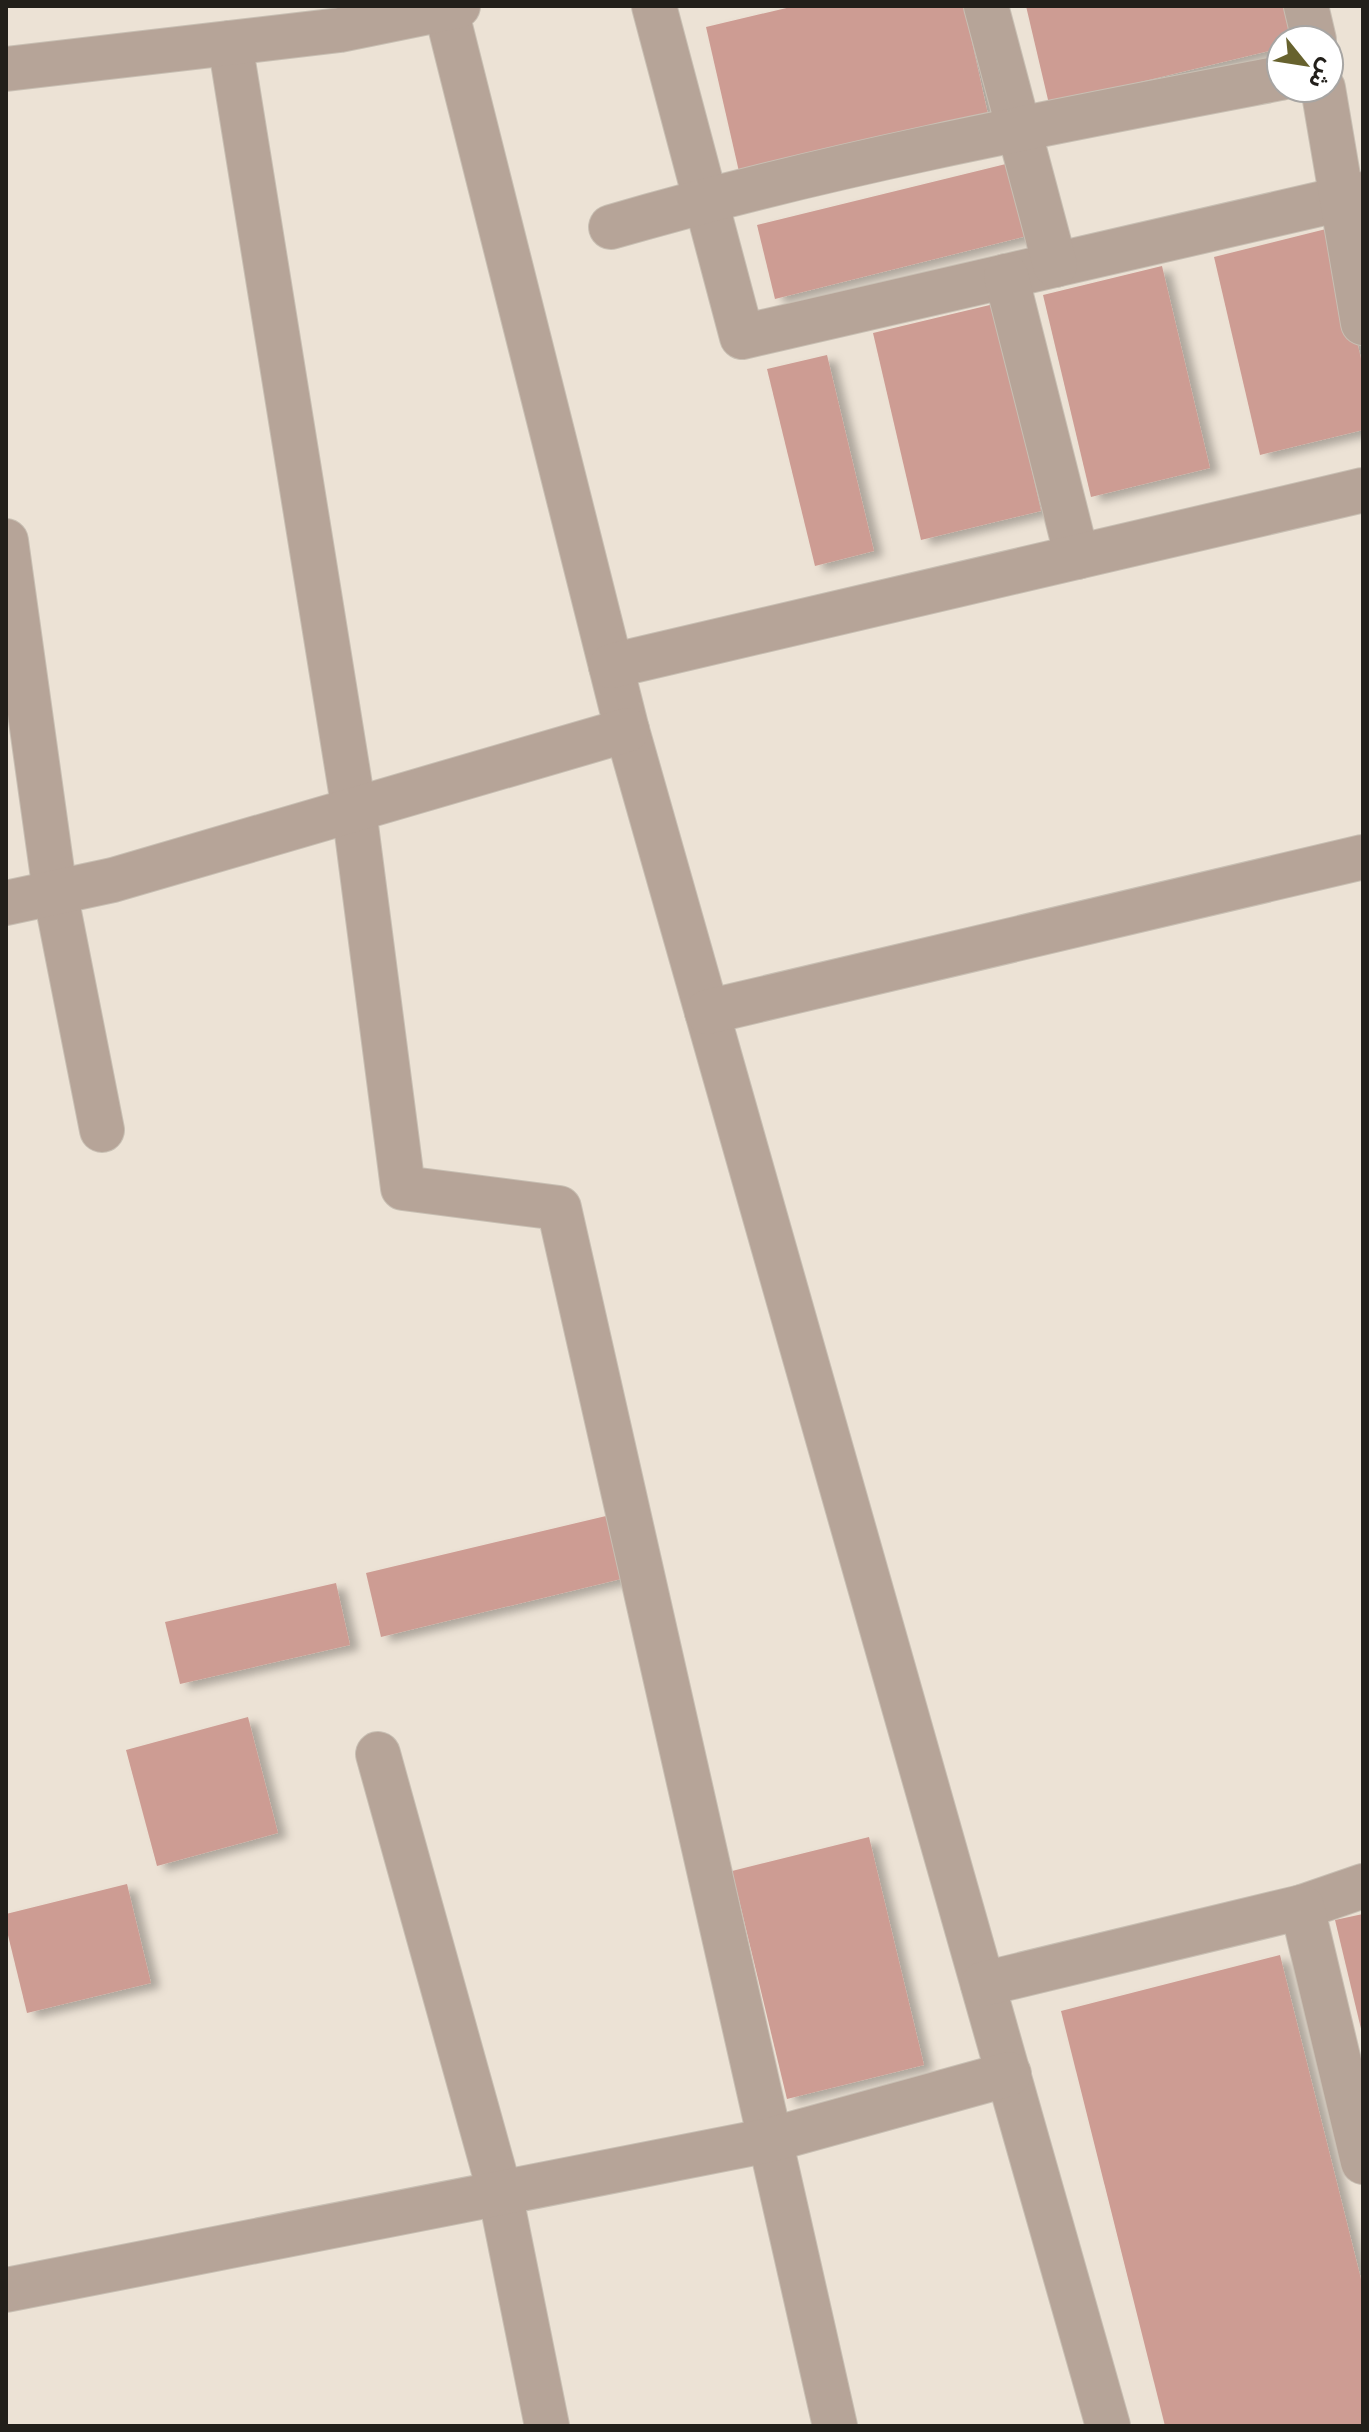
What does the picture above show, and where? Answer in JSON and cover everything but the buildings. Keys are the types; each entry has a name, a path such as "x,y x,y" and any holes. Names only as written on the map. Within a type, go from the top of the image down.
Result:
{"street":[{"path":"654,6 742,337 1352,197"},
{"path":"986,6 1055,265"},
{"path":"6,69 340,30 449,7 627,730 1108,2426"},
{"path":"230,43 354,810 403,1188 559,1208 835,2426"},
{"path":"611,227 705,200 1018,128 1265,81"},
{"path":"1327,104 1352,197 1363,323"},
{"path":"1006,276 1077,557"},
{"path":"611,666 1363,490"},
{"path":"6,541 55,892 102,1130"},
{"path":"6,903 113,880 627,730"},
{"path":"707,1012 1363,857"},
{"path":"378,1754 500,2193 547,2426"},
{"path":"983,1984 1302,1907 1363,1886"},
{"path":"1302,1907 1363,2162"},
{"path":"6,2290 770,2140 1009,2074"}]}
